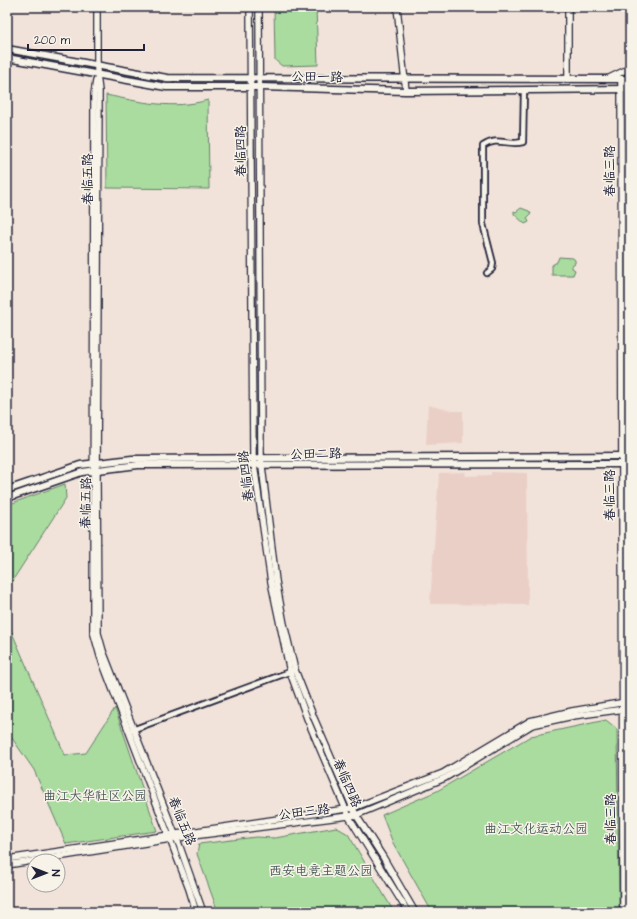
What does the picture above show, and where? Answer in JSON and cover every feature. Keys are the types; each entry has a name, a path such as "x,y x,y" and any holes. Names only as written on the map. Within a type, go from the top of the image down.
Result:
{"main road":[{"name":"公田一路","path":"7,50 167,78 259,77 405,79 626,79"},
{"name":"公田一路","path":"7,58 166,87 260,87 406,91 627,90"},
{"name":"公田二路","path":"7,490 61,471 132,459 626,456"},
{"name":"公田二路","path":"7,498 95,466 626,464"}],"street":[{"name":"春临五路","path":"97,7 97,75 94,94 95,466 93,631 100,656 176,836 202,912"},
{"name":"春临四路","path":"250,7 253,458 271,582 293,671 308,721 349,817 408,912"},
{"name":"春临四路","path":"259,7 261,458 276,581 293,671 356,815 383,857 415,912"},
{"path":"397,7 406,91"},
{"path":"568,7 568,79"},
{"path":"607,79 630,68"},
{"name":"春临三路","path":"626,79 627,912"},
{"path":"487,273 492,269 493,263 483,224 483,146 489,142 501,141 512,144 523,142 524,90"},
{"path":"131,730 293,671"},
{"name":"公田三路","path":"7,859 176,836 346,810 443,773 530,721 572,711 627,702"},
{"name":"春临三路","path":"623,912 627,709"},
{"name":"公田三路","path":"176,836 349,817 445,778 532,725 573,716 627,709"},
{"name":"春临五路","path":"131,730 196,912"},
{"name":"公田三路","path":"7,865 169,837"}],"shaded area":[{"path":"428,405 452,411 463,411 463,443 426,445"},
{"path":"465,472 466,476 491,475 491,472 527,473 528,605 430,604 439,473"}],"green space":[{"path":"274,7 316,7 318,65 282,66 275,60"},
{"path":"106,95 170,105 195,103 208,100 209,189 107,188"},
{"path":"521,208 529,211 531,214 527,218 529,222 525,224 514,214 514,211 516,212"},
{"path":"559,257 573,258 575,260 575,263 572,265 572,268 575,270 573,275 552,275 552,265 557,262"},
{"path":"65,484 66,498 7,589 7,505"},
{"name":"曲江大华社区公园","path":"7,621 65,755 86,753 115,708 157,831 66,844 34,770 7,731"},
{"name":"曲江文化运动公园","path":"606,720 617,729 619,907 613,912 432,912 393,843 382,815 437,791 531,736"},
{"name":"西安电竞主题公园","path":"336,827 348,834 394,912 218,912 197,854 199,844 256,837 275,838"}]}
